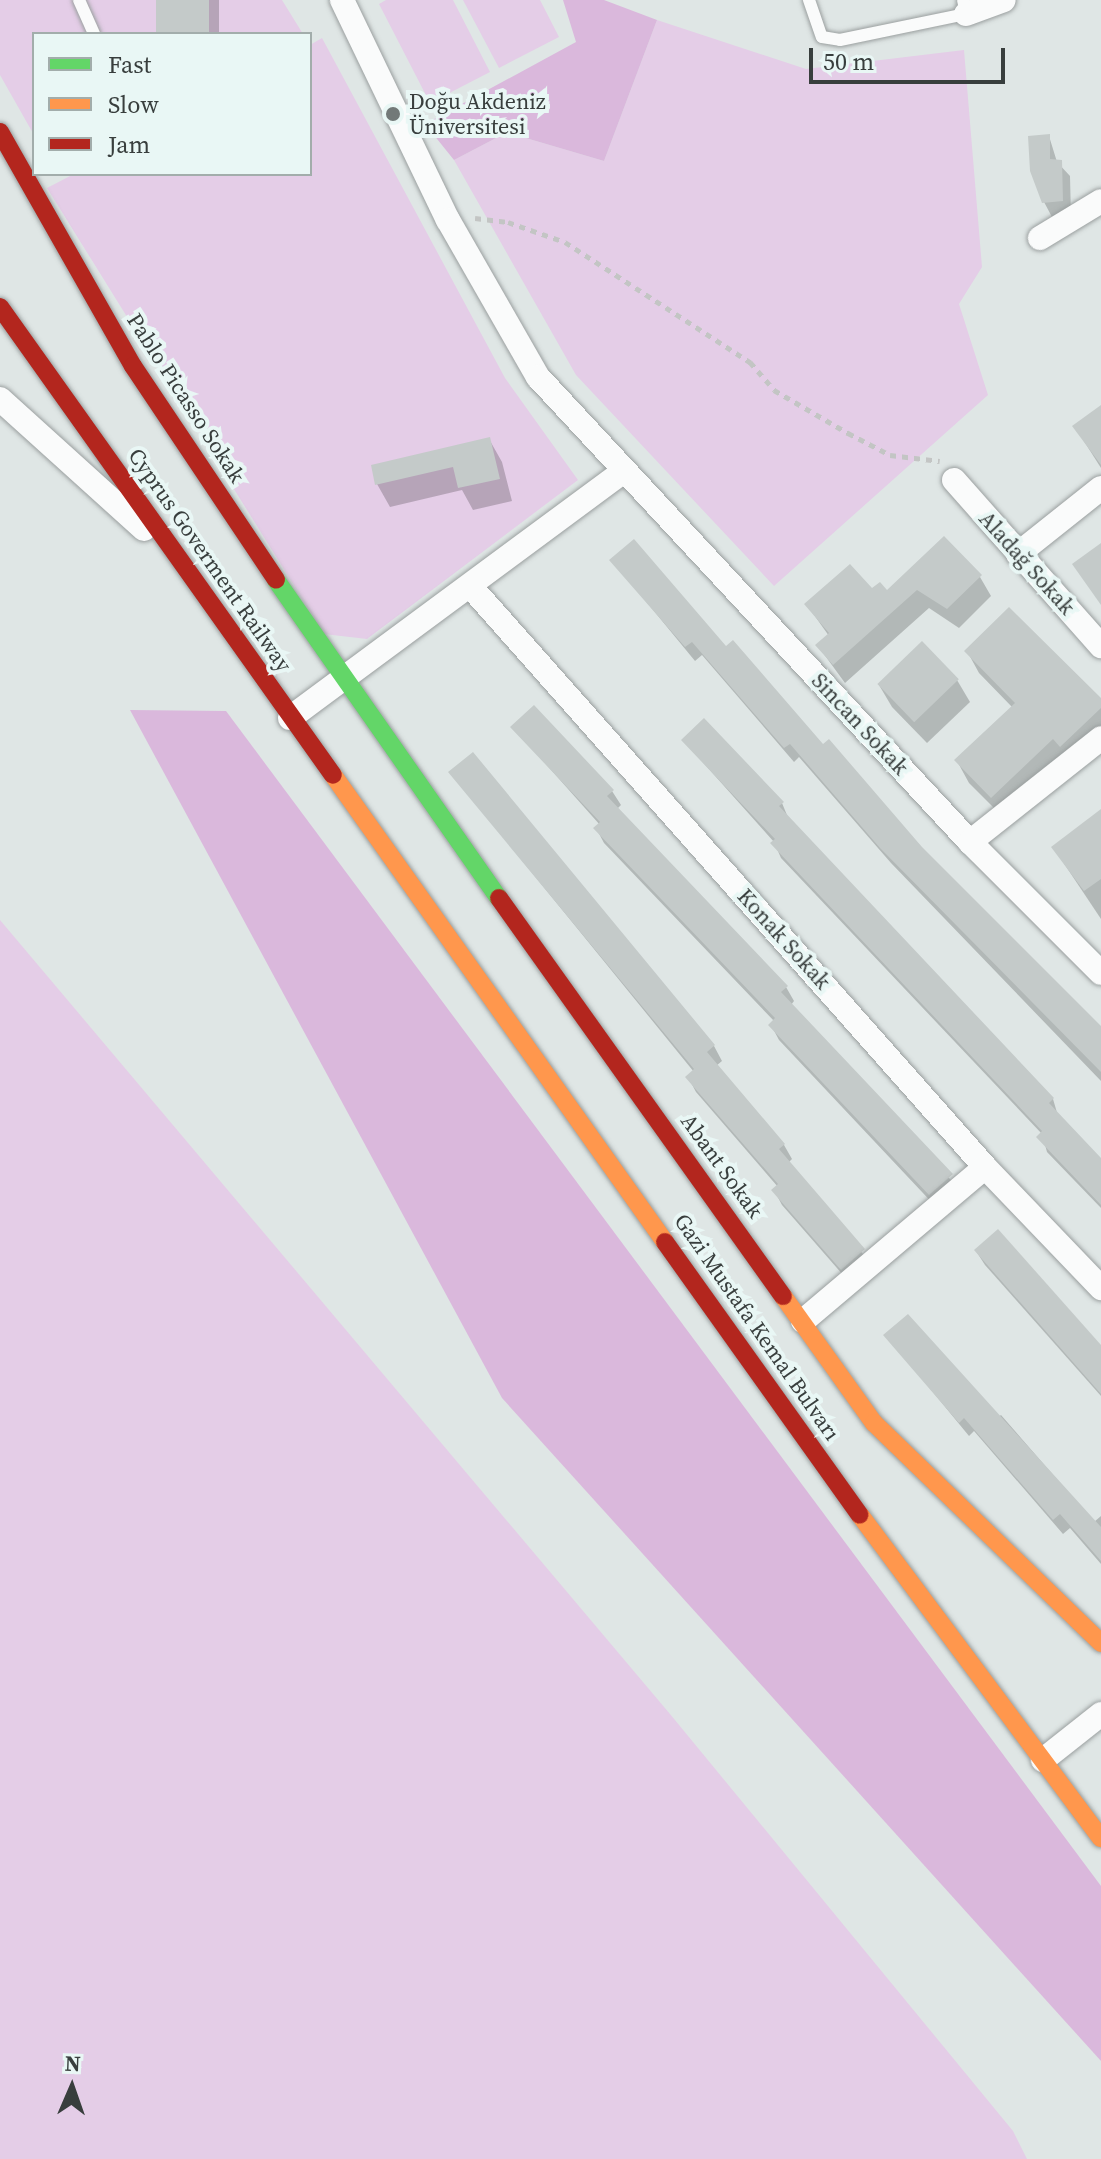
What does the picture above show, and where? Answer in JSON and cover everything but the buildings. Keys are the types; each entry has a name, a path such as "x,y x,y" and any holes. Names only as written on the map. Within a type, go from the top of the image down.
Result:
{"main road":[{"name":"Pablo Picasso Sokak","path":"0,132 133,366 344,682"},
{"name":"Cyprus Goverment Railway","path":"0,307 190,570 377,842"},
{"name":"Abant Sokak","path":"344,682 874,1423 1101,1643"},
{"name":"Gazi Mustafa Kemal Bulvarı","path":"377,842 646,1209 845,1495 1101,1838"}],"street":[{"name":"Sincan Sokak","path":"342,0 448,220 538,377 622,472 970,842 1101,973"},
{"path":"965,7 1004,0"},
{"path":"1040,238 1101,201"},
{"path":"0,399 190,570"},
{"path":"290,718 344,682 622,472"},
{"name":"Aladağ Sokak","path":"954,480 1101,646"},
{"path":"1018,554 1101,488"},
{"name":"Konak Sokak","path":"471,587 985,1167 1101,1288"},
{"path":"970,842 1101,738"},
{"path":"803,1321 985,1167"},
{"path":"1043,1760 1101,1714"}],"lane":[{"path":"79,0 93,32"},
{"path":"809,0 822,37 840,40 965,7"}],"path":[{"path":"448,220 508,222 565,242 738,354 774,390 848,433 890,455 971,466 954,480"}],"shaded area":[{"path":"0,0 282,0 302,32 32,32 32,131 0,75"},
{"path":"386,0 453,0 490,72 430,103 379,4"},
{"path":"463,0 540,0 559,37 499,68"},
{"path":"563,0 604,0 657,20 604,161 519,136 498,137 454,160 425,124 576,42"},
{"path":"657,20 806,69 964,50 982,267 959,304 988,395 774,586 576,375 454,160 498,137 519,136 604,161"},
{"path":"322,38 505,378 578,480 367,639 324,634 47,188 70,176 312,176 312,44"},
{"path":"130,710 226,711 1101,1886 1101,2061 502,1398"},
{"path":"0,920 670,1714 1013,2131 1027,2159 0,2159"}],"traffic: fast":[{"path":"276,580 499,898"}],"traffic: slow":[{"path":"333,775 665,1242"},
{"path":"783,1296 874,1423 1101,1643"},
{"path":"860,1515 1101,1838"}],"traffic: jam":[{"path":"0,132 133,366 276,580"},
{"path":"0,307 333,775"},
{"path":"499,898 783,1296"},
{"path":"665,1242 860,1515"}],"place":[{"name":"Doğu Akdeniz Üniversitesi","path":"393,114"}]}
